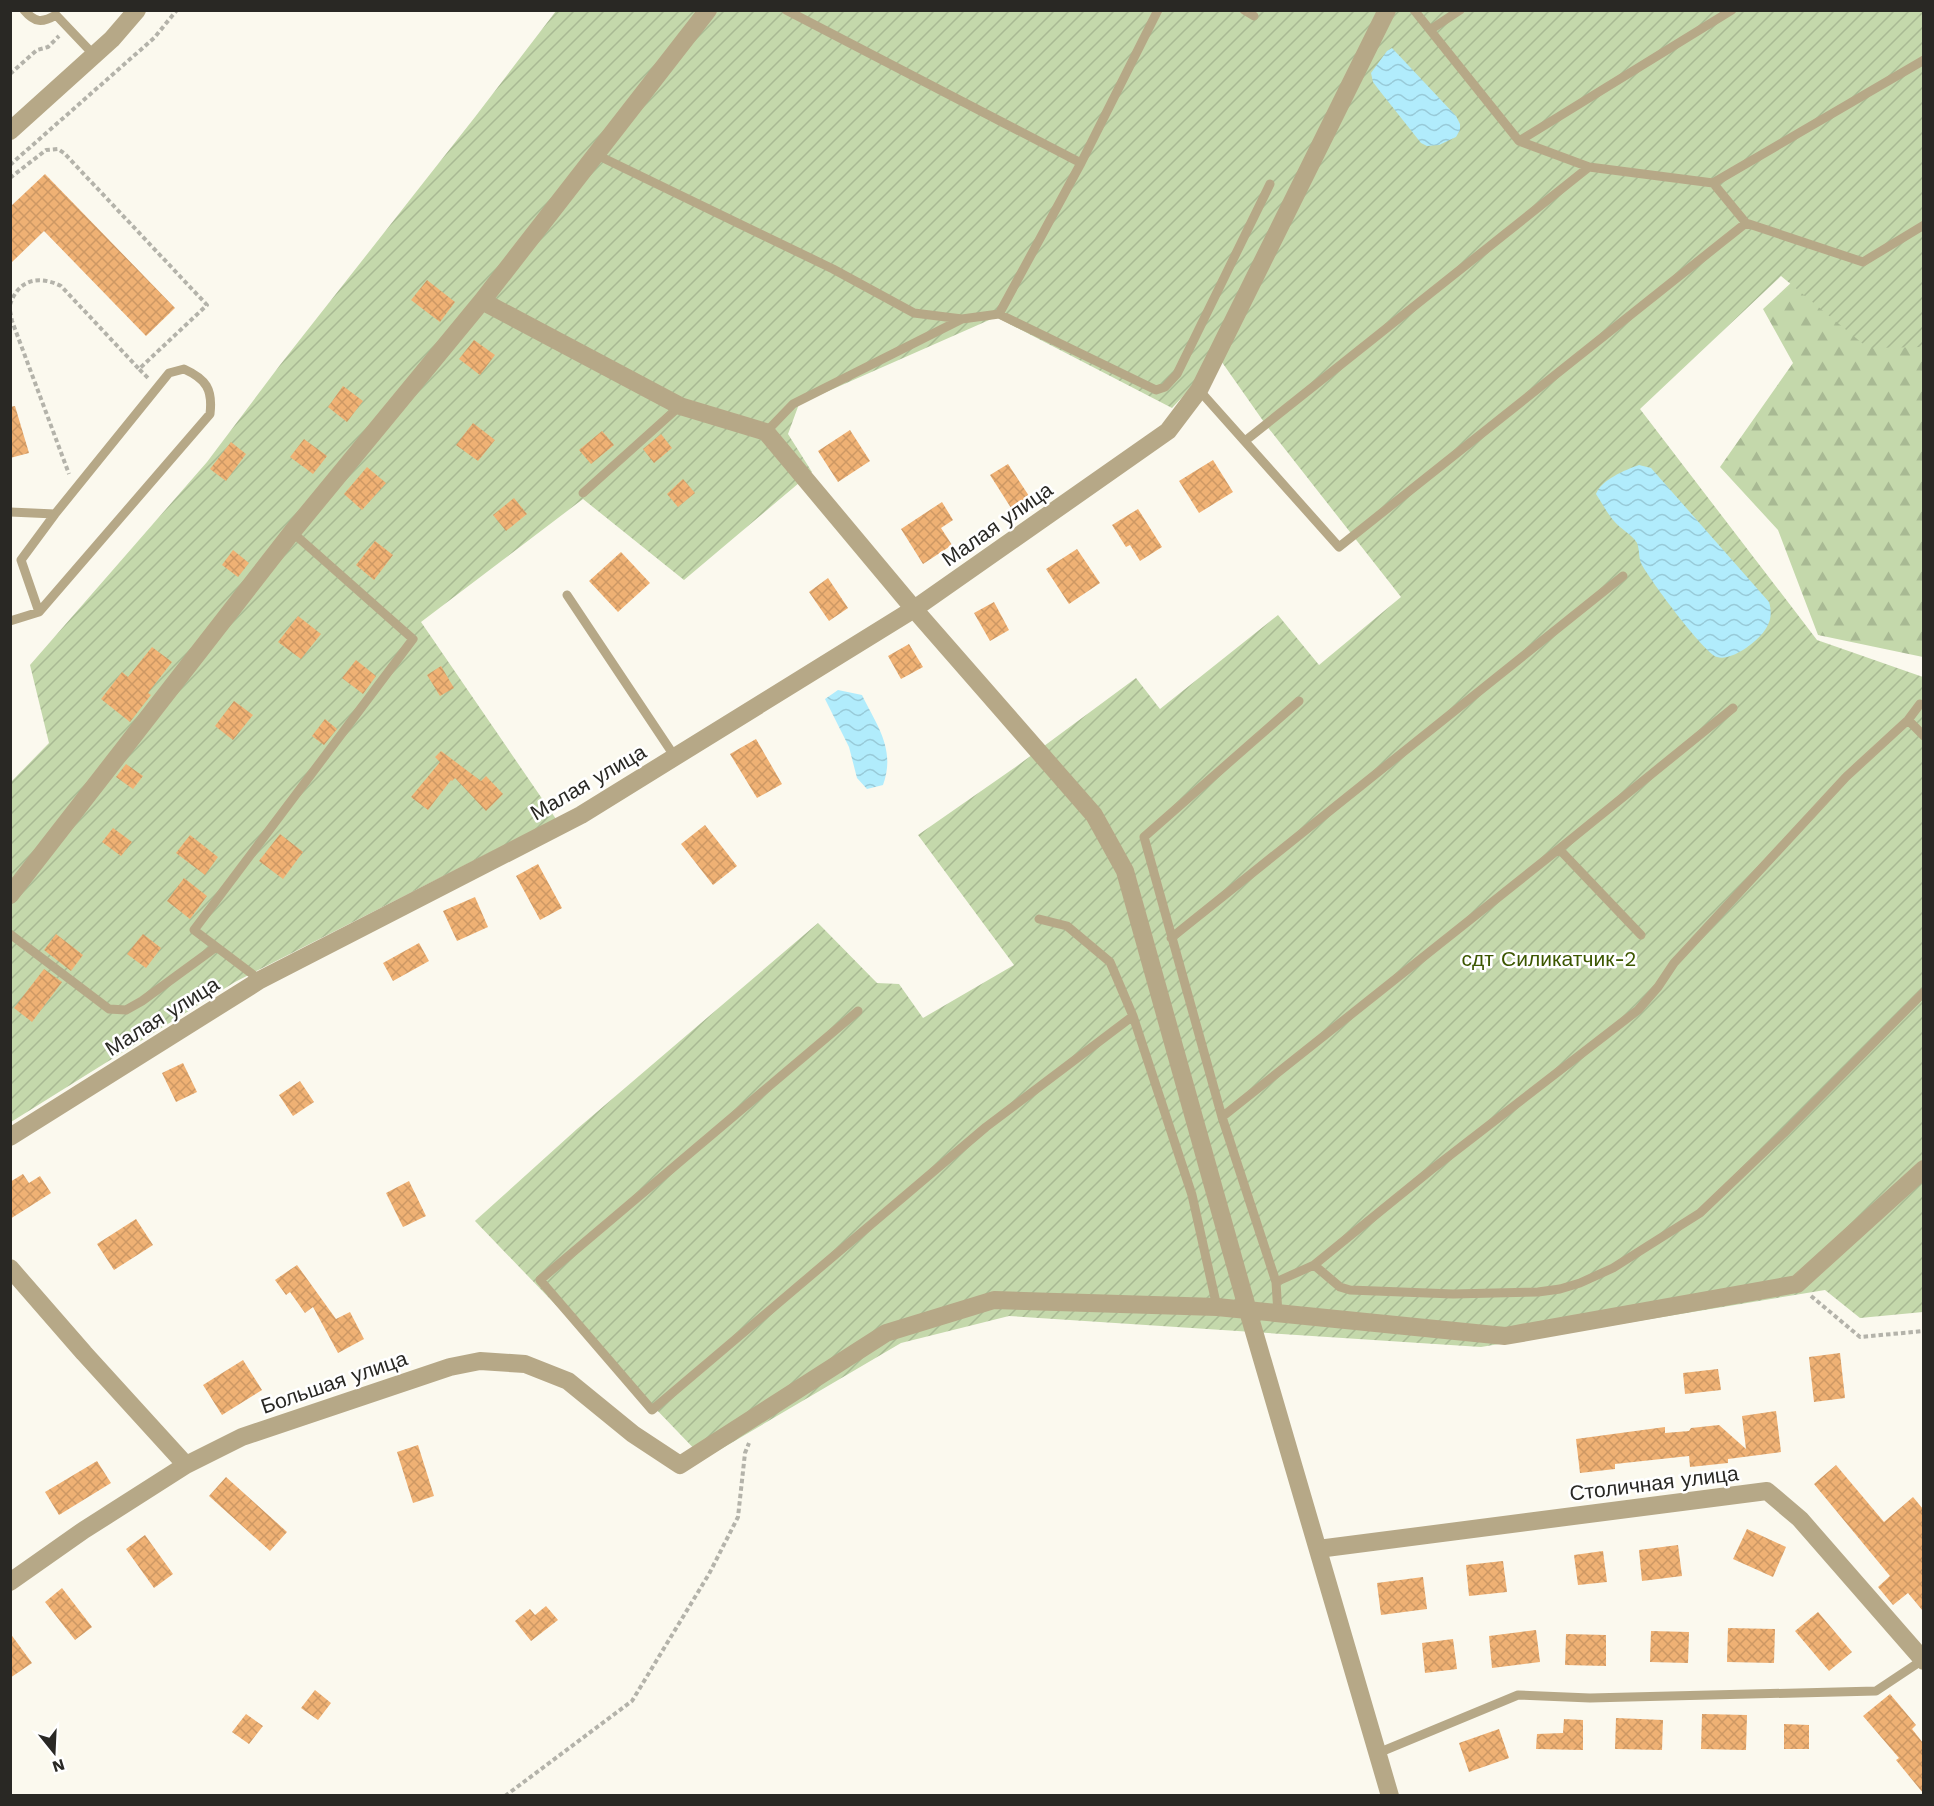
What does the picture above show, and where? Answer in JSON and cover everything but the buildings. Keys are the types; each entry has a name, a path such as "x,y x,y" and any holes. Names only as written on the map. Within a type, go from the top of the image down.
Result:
{"street":[{"path":"10,131 112,39 136,10"},
{"path":"10,895 292,532 482,301 597,156 708,10"},
{"name":"Малая улица","path":"10,1137 260,980 581,815 914,609 1168,431 1200,390 1387,10"},
{"path":"482,301 680,406 766,432 914,609 1094,815 1125,871 1248,1311 1390,1796"},
{"path":"762,1412 886,1333 994,1300 1217,1307 1505,1336 1797,1284 1921,1173"},
{"path":"10,1268 186,1465"},
{"name":"Большая улица","path":"10,1581 84,1530 186,1465 242,1437 450,1367 480,1361 525,1364 568,1381 633,1434 680,1466 762,1412"},
{"name":"Столичная улица","path":"1318,1549 1767,1491 1800,1519 1923,1660"}],"lane":[{"path":"24,10 31,19 40,21 48,20 56,15 94,55"},
{"path":"786,10 1081,163"},
{"path":"999,314 1081,163 1158,10"},
{"path":"1244,10 1254,15"},
{"path":"1414,10 1519,141 1589,167 1713,183 1923,60"},
{"path":"1430,30 1460,10"},
{"path":"1519,141 1732,10"},
{"path":"597,156 833,269 914,313 962,319 999,314 1156,390 1165,387 1177,374 1270,184"},
{"path":"1245,441 1589,167"},
{"path":"1713,183 1746,223 1863,262 1923,225"},
{"path":"1200,390 1339,547 1746,223"},
{"path":"766,432 793,404 962,319"},
{"path":"10,621 39,612 210,414 211,400 208,387 198,375 184,369 169,373 74,489 21,560 39,612"},
{"path":"583,493 680,406"},
{"path":"10,512 55,514"},
{"path":"260,980 194,930 413,639 292,532"},
{"path":"1171,938 1623,576"},
{"path":"567,596 675,757"},
{"path":"1278,1314 1276,1282 1222,1117 1144,837 1299,701"},
{"path":"1276,1282 1314,1265 1431,1170 1638,1010 1658,987 1674,963 1846,777 1908,720 1920,705"},
{"path":"1222,1117 1732,708"},
{"path":"1908,720 1923,736"},
{"path":"1559,849 1641,935"},
{"path":"1039,919 1067,926 1110,962 1133,1016 1192,1195 1217,1307"},
{"path":"10,934 109,1009 126,1010 142,1001 216,947"},
{"path":"1314,1265 1340,1287 1350,1290 1453,1294 1538,1292 1580,1283 1613,1268 1700,1213 1784,1133 1923,992"},
{"path":"858,1011 540,1280 652,1410 986,1127 1133,1016"},
{"path":"1378,1753 1518,1695 1590,1698 1876,1690 1923,1660"}],"path":[{"path":"10,165 154,38 177,10"},
{"path":"10,74 37,50 48,47 68,27"},
{"path":"10,178 46,150 58,149 207,305 139,369"},
{"path":"10,305 13,297 26,283 42,279 61,286 157,388"},
{"path":"10,311 74,489"},
{"path":"1797,1284 1860,1337 1922,1333"},
{"path":"505,1796 633,1701 709,1574 738,1517 745,1453 762,1412"}],"green space":[{"name":"сдт Силикатчик-2","path":"556,11 1923,11 1923,347 1868,348 1781,276 1640,409 1817,640 1923,677 1923,1312 1860,1318 1825,1290 1481,1347 1009,1316 901,1343 704,1459 475,1221 577,1129 818,923 877,983 899,984 923,1018 1014,965 918,835 1017,766 1136,678 1160,709 1278,615 1319,665 1401,597 1266,425 1219,358 1172,408 996,317 799,404 788,434 812,472 684,580 583,499 421,622 556,819 235,982 11,1122 11,782 49,743 30,665 207,462"},
{"path":"1823,253 1923,333 1923,657 1818,635 1778,530 1720,467 1793,363 1763,309"}],"water":[{"path":"1392,48 1456,116 1460,130 1456,137 1439,145 1427,146 1421,143 1373,82 1371,73 1387,51"},
{"path":"1639,465 1651,468 1769,602 1771,616 1767,627 1757,639 1741,651 1723,658 1710,653 1647,573 1641,562 1635,540 1619,527 1596,494 1608,480"},
{"path":"838,690 862,695 879,728 887,760 883,785 867,789 857,778 849,747 825,699"}]}
